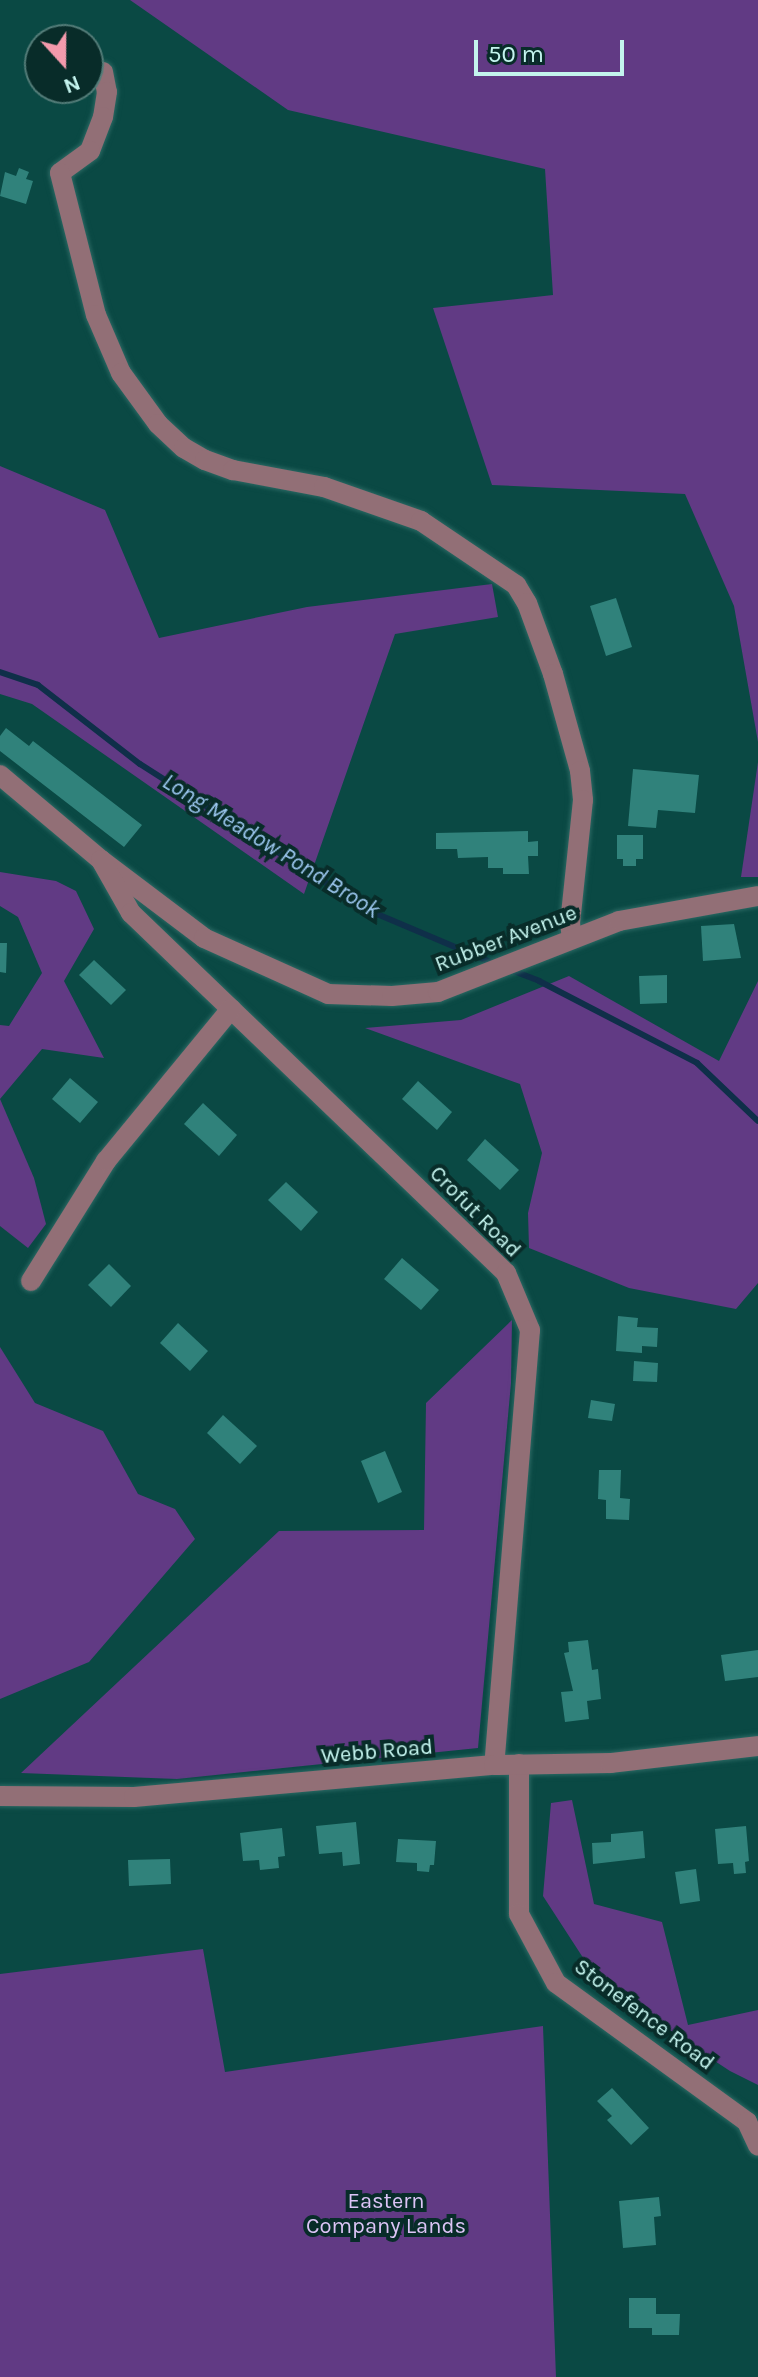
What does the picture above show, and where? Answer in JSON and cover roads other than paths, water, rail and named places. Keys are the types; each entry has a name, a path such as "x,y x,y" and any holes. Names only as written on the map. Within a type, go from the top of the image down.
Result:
{"street":[{"path":"104,77 107,92 103,117 90,151 60,173 96,315 121,373 158,424 184,448 205,460 233,470 324,487 421,521 516,585 527,603 553,674 580,771 583,800 570,923 572,939"},
{"name":"Rubber Avenue","path":"0,775 101,860 204,938 328,994 392,996 438,992 619,921 758,896"},
{"name":"Crofut Road","path":"101,860 131,913 506,1273 530,1330 494,1765"},
{"path":"31,1281 106,1161 231,1009"},
{"name":"Webb Road","path":"0,1796 134,1797 494,1765 611,1763 758,1746"},
{"name":"Stonefence Road","path":"519,1764 519,1914 556,1983 747,2122 758,2146"}],"waterway":[{"name":"Long Meadow Pond Brook","path":"0,672 38,685 140,764 370,911 493,963"},
{"name":"Long Meadow Pond Brook","path":"511,970 539,981 697,1063 758,1121"}],"park label":[{"name":"Eastern Company Lands","path":"386,2214"}]}
